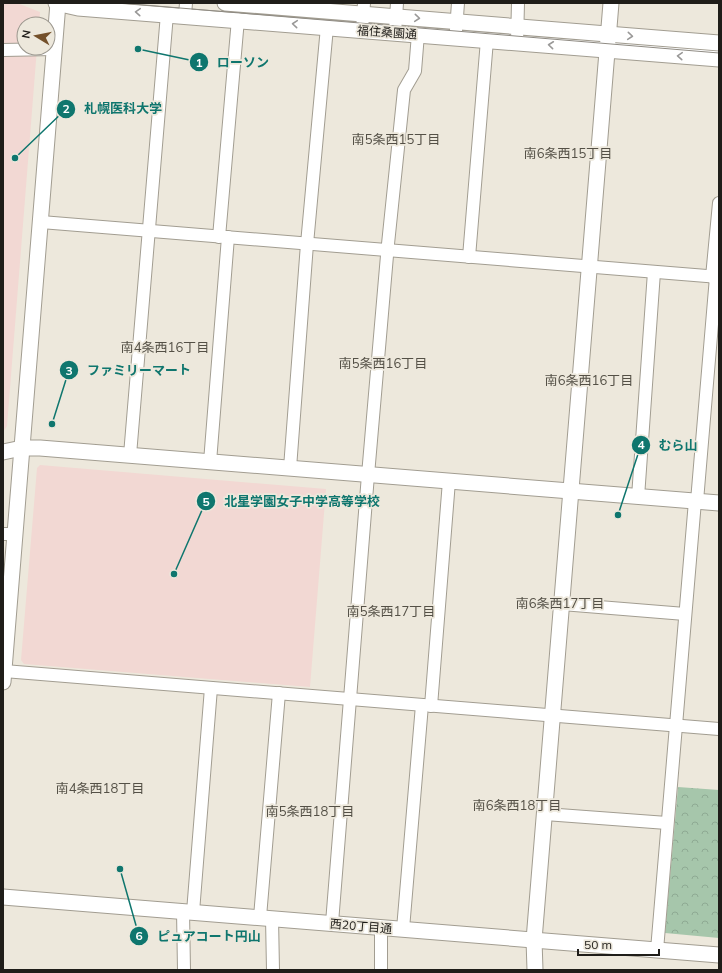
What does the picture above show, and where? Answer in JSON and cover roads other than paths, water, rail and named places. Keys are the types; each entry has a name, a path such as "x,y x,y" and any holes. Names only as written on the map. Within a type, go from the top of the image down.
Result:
{"street":[{"name":"福住桑園通","path":"57,3 78,8 167,14 186,9 238,19 607,51 719,59"},
{"path":"56,18 57,3"},
{"name":"福住桑園通","path":"225,3 397,10 456,22 719,43"},
{"path":"455,37 458,3"},
{"path":"517,42 518,3"},
{"path":"534,970 534,940 611,3"},
{"path":"277,22 278,5"},
{"path":"362,30 364,8"},
{"path":"395,32 397,10"},
{"path":"130,455 167,14"},
{"path":"210,462 238,19"},
{"path":"290,468 307,244 327,27"},
{"path":"332,923 368,475 388,250 404,90 414,71 418,34"},
{"path":"469,257 487,40"},
{"path":"3,50 16,50"},
{"path":"53,56 22,448 9,534 3,677 211,688 719,729"},
{"path":"657,950 675,725 716,277 719,203"},
{"path":"41,222 716,277"},
{"path":"638,497 654,272"},
{"path":"3,452 22,448 130,455 719,503"},
{"path":"403,929 449,481"},
{"path":"562,604 685,614"},
{"path":"184,970 188,912 211,688"},
{"path":"273,970 266,918 279,693"},
{"path":"545,814 667,822"},
{"name":"西20丁目通","path":"3,897 719,955"},
{"path":"381,928 381,970"}],"tram line":[{"path":"120,3 719,53"}],"place":[{"name":"ローソン","path":"138,49"},
{"name":"札幌医科大学","path":"15,158"},
{"name":"ファミリーマート","path":"52,424"},
{"name":"むら山","path":"618,515"},
{"name":"北星学園女子中学高等学校","path":"174,574"},
{"name":"ピュアコート円山","path":"120,869"}],"district":[{"name":"南5条西15丁目","path":"396,139"},
{"name":"南6条西15丁目","path":"568,153"},
{"name":"南4条西16丁目","path":"165,347"},
{"name":"南5条西16丁目","path":"383,363"},
{"name":"南6条西16丁目","path":"589,380"},
{"name":"南6条西17丁目","path":"560,603"},
{"name":"南5条西17丁目","path":"391,611"},
{"name":"南4条西18丁目","path":"100,788"},
{"name":"南6条西18丁目","path":"517,805"},
{"name":"南5条西18丁目","path":"310,811"}]}
